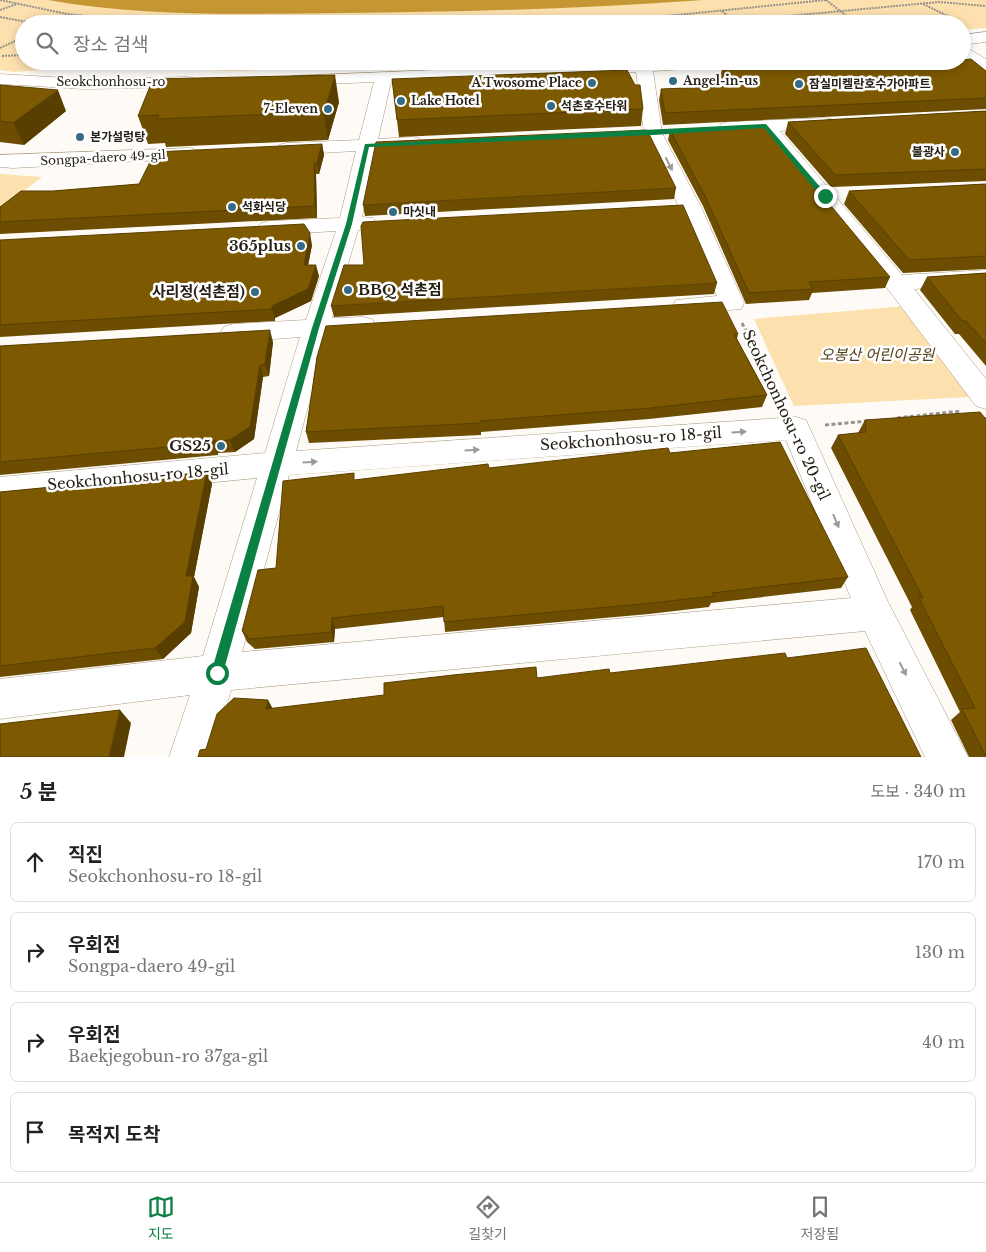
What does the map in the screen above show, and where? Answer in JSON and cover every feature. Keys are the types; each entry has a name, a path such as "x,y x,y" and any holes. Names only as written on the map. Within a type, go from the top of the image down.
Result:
{"street":[{"path":"971,39 986,37"},
{"path":"971,56 986,66"},
{"path":"286,73 383,78 573,70"},
{"path":"644,70 653,133 680,207 732,303 663,307"},
{"name":"Seokchonhosu-ro","path":"0,79 85,84 203,74"},
{"path":"190,757 217,673 316,328 349,224 383,78"},
{"path":"709,129 842,122"},
{"path":"766,126 834,196 896,283 976,405"},
{"path":"269,150 436,142"},
{"name":"Songpa-daero 49-gil","path":"0,161 210,153"},
{"path":"249,229 388,222"},
{"path":"896,283 986,277"},
{"path":"207,335 385,324"},
{"name":"Seokchonhosu-ro 18-gil","path":"0,490 276,464 796,428"},
{"name":"Seokchonhosu-ro 20-gil","path":"796,428 875,613 947,757"},
{"path":"0,699 217,673 875,613"}],"path":[{"path":"0,0 76,15"},
{"path":"674,15 826,0 846,15"},
{"path":"798,15 939,2 986,6"},
{"path":"0,10 17,4"},
{"path":"923,4 944,15"},
{"path":"722,10 727,15"},
{"path":"0,17 15,20"},
{"path":"1,46 15,40"},
{"path":"0,56 15,55"},
{"path":"203,74 286,73"},
{"name":"Seokchonhosu-ro 20-gil","path":"732,303 796,428"},
{"path":"891,418 976,405"},
{"path":"796,428 872,420"}],"green space":[{"path":"0,0 986,0 986,28 971,29 971,15 15,15 15,70 41,70 14,72 0,70"},
{"path":"207,70 260,70 235,71"},
{"path":"0,174 42,177 0,209"},
{"name":"오봉산 어린이공원","path":"907,306 969,397 794,406 754,319"}],"shaded area":[{"path":"48,0 703,0 521,10 230,14 157,12"}],"building":[{"path":"971,59 986,71 986,98 665,113 661,89 739,86 726,70 971,70"},
{"path":"627,70 635,85 640,85 643,109 397,120 392,79"},
{"path":"335,75 324,112 157,119 159,115 138,116 153,79"},
{"path":"0,85 58,90 13,123 0,121"},
{"path":"986,111 986,169 835,175 788,122"},
{"path":"764,125 890,277 809,282 813,289 749,293 705,196 670,130"},
{"path":"647,130 676,188 363,205 376,142"},
{"path":"322,144 317,163 314,163 315,206 0,222 0,207 21,191 53,191 139,184 155,152"},
{"path":"986,184 986,256 909,260 849,191"},
{"path":"683,205 717,283 331,306 344,265 364,265 361,226 363,222"},
{"path":"304,224 310,233 304,265 316,265 308,289 272,306 272,309 0,325 0,240"},
{"path":"986,273 986,343 966,321 962,321 927,277"},
{"path":"722,302 738,334 734,334 767,395 651,408 480,421 480,423 306,432 317,357 326,326"},
{"path":"270,330 265,364 260,365 250,427 230,440 0,462 0,346"},
{"path":"980,412 986,418 986,757 962,709 975,708 919,598 923,598 838,435 866,432 865,420"},
{"path":"780,442 848,577 712,593 714,596 652,603 444,622 443,606 332,618 331,632 250,639 242,631 258,570 276,568 283,481 354,473 354,480 488,464 489,468 668,448 670,453"},
{"path":"207,472 186,576 193,576 185,622 155,648 0,666 0,492"},
{"path":"866,648 921,757 198,757 200,750 206,749 217,714 234,698 268,700 266,709 384,695 384,683 453,675 536,667 537,678 609,669 610,673 785,653 787,658"},
{"path":"120,710 109,757 0,757 0,724"}],"place":[{"name":"Angel-in-us","path":"673,81"},
{"name":"A Twosome Place","path":"592,83"},
{"name":"잠실미켈란호수가아파트","path":"799,84"},
{"name":"Lake Hotel","path":"401,101"},
{"name":"석촌호수타워","path":"551,106"},
{"name":"7-Eleven","path":"328,109"},
{"name":"본가설렁탕","path":"80,137"},
{"name":"불광사","path":"955,152"},
{"name":"석화식당","path":"232,207"},
{"name":"마싯내","path":"393,212"},
{"name":"365plus","path":"301,246"},
{"name":"BBQ 석촌점","path":"348,290"},
{"name":"사리정(석촌점)","path":"255,292"},
{"name":"GS25","path":"221,446"}],"route":[{"path":"217,673 316,328 349,224 366,145 653,133 766,126 825,196"}]}
